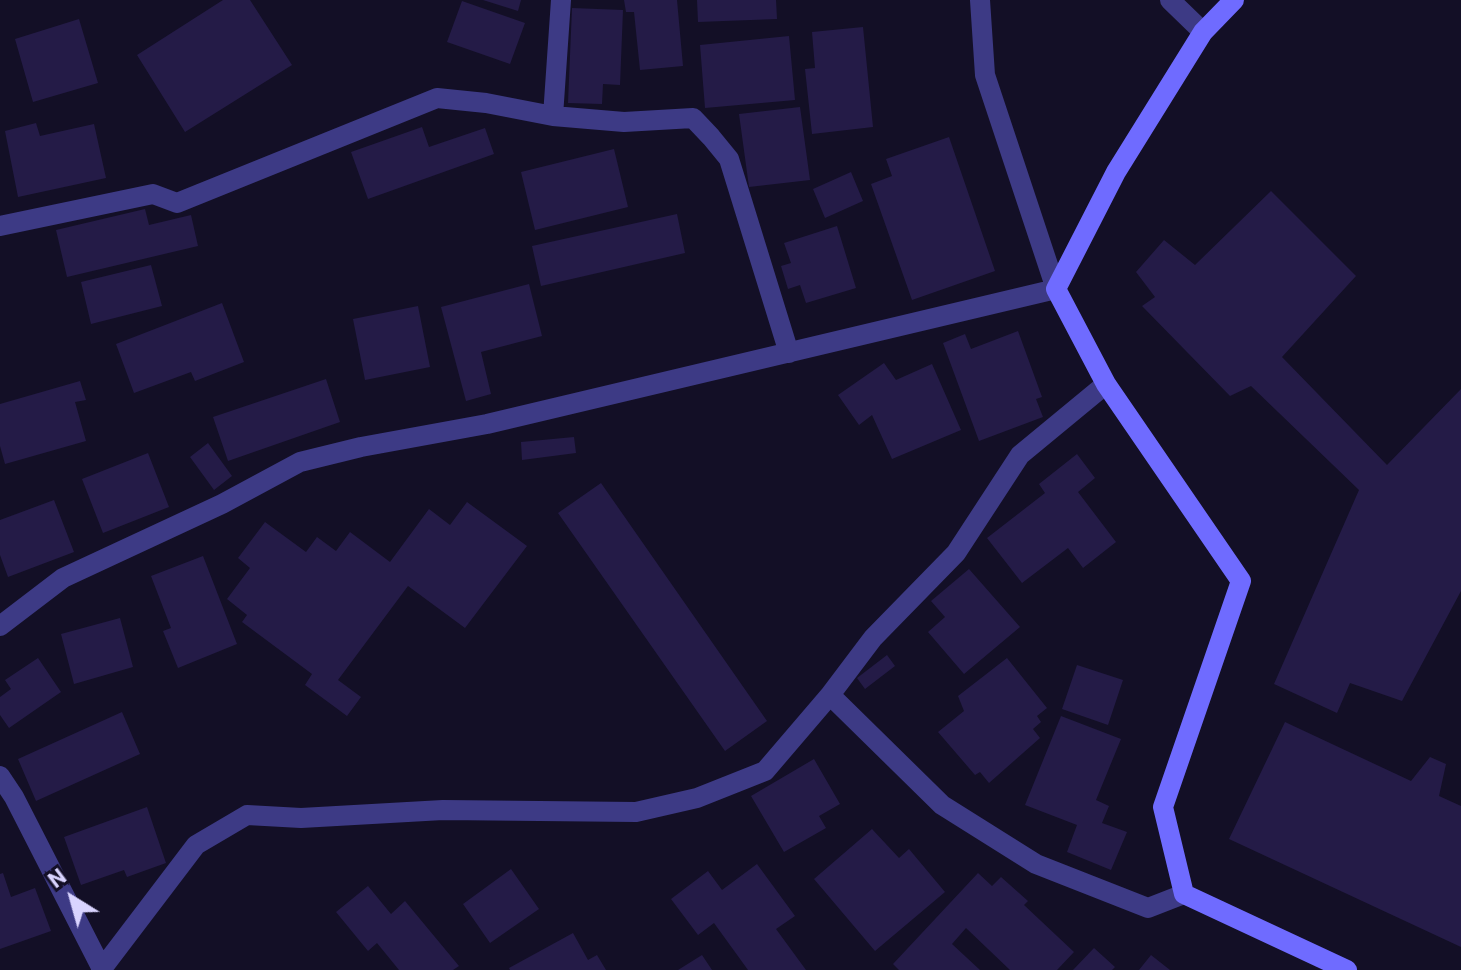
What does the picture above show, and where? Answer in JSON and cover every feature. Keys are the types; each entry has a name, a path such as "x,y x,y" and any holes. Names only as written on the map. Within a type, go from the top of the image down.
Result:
{"street":[{"path":"553,116 561,0"},
{"path":"980,0 985,75 1056,289 1106,384 1241,581 1163,807 1184,894"},
{"path":"1170,0 1203,32"},
{"path":"0,626 63,578 222,504 300,462 361,447 487,424 1056,289 1116,172 1203,32 1234,0"},
{"path":"0,226 153,194 177,203 437,98 486,103 553,116 624,122 693,118 729,159 789,353"},
{"path":"0,776 14,797 102,970 196,845 247,815 301,818 443,810 636,812 697,798 765,771 830,695 873,638 956,553 1020,455 1106,384"},
{"path":"830,695 942,805 1036,864 1148,908 1184,894 1347,970"}],"building":[{"path":"223,0 250,0 292,65 185,132 137,55"},
{"path":"483,0 521,0 518,11"},
{"path":"624,0 677,0 683,66 640,70 634,12 626,12"},
{"path":"697,0 776,0 777,19 698,22"},
{"path":"462,1 525,23 510,64 447,42"},
{"path":"572,8 623,10 620,85 603,84 602,104 568,103"},
{"path":"79,19 98,83 33,102 15,39"},
{"path":"863,27 873,127 812,134 805,69 815,68 812,32"},
{"path":"789,36 795,100 705,108 700,45"},
{"path":"800,107 810,180 749,187 739,114"},
{"path":"36,123 40,136 94,124 106,178 18,197 5,131"},
{"path":"422,127 429,147 485,128 494,154 368,199 351,152"},
{"path":"949,137 995,271 912,300 871,184 892,176 886,159"},
{"path":"614,149 628,207 535,230 521,172"},
{"path":"851,172 863,201 825,218 813,189"},
{"path":"1271,191 1356,276 1282,357 1387,465 1461,389 1461,591 1402,701 1350,683 1337,713 1274,684 1359,490 1251,386 1230,396 1142,306 1155,297 1136,272 1164,240 1195,265"},
{"path":"145,209 149,225 191,215 198,246 67,277 56,230"},
{"path":"677,214 685,253 541,286 532,246"},
{"path":"837,226 856,288 806,303 800,285 788,289 781,266 791,263 784,243"},
{"path":"151,265 162,306 91,324 81,282"},
{"path":"529,284 542,336 481,352 491,394 466,401 441,307"},
{"path":"222,303 244,362 195,381 191,372 134,393 116,344"},
{"path":"418,306 430,367 365,380 353,319"},
{"path":"1018,331 1042,397 1036,399 1043,417 979,441 943,343 965,334 971,349"},
{"path":"884,363 896,380 932,364 961,430 892,459 872,415 859,425 838,395"},
{"path":"326,379 340,422 228,461 213,417"},
{"path":"80,381 86,400 75,402 86,441 5,464 0,446 0,404"},
{"path":"574,437 576,453 522,460 521,442"},
{"path":"208,443 232,476 214,490 190,457"},
{"path":"148,453 169,507 103,533 82,479"},
{"path":"1077,454 1095,478 1078,492 1116,542 1083,568 1068,548 1022,583 987,538 1045,493 1039,484"},
{"path":"601,483 767,721 725,751 558,513"},
{"path":"54,500 74,552 8,577 0,555 0,520"},
{"path":"467,502 527,546 465,628 408,586 338,680 361,697 347,716 305,685 312,674 242,622 247,615 227,599 250,568 238,558 265,522 306,552 317,537 336,551 350,532 390,562 429,509 450,525"},
{"path":"203,556 237,644 178,668 163,631 171,628 151,576"},
{"path":"969,569 1020,627 964,674 928,632 945,617 931,601"},
{"path":"120,618 133,667 74,684 61,634"},
{"path":"887,655 895,666 865,689 857,678"},
{"path":"38,658 61,692 9,728 0,715 0,697 11,689 5,680"},
{"path":"1007,658 1047,708 1037,716 1041,722 1033,729 1040,738 989,783 980,772 975,775 938,732 964,711 958,696"},
{"path":"1077,665 1123,680 1108,725 1062,709"},
{"path":"122,712 140,754 36,801 18,759"},
{"path":"1061,716 1121,739 1096,800 1109,806 1102,823 1127,832 1111,870 1067,852 1077,825 1025,805"},
{"path":"1285,722 1411,781 1430,757 1446,764 1439,796 1461,806 1461,947 1229,839"},
{"path":"814,759 840,804 819,816 826,828 784,852 751,796"},
{"path":"147,807 166,863 127,877 124,870 81,885 64,837"},
{"path":"872,829 899,858 909,849 945,892 875,951 814,879"},
{"path":"757,864 795,916 776,929 806,970 748,970 714,923 698,935 671,899 708,871 722,890"},
{"path":"511,869 539,909 490,943 463,904"},
{"path":"3,873 11,897 35,888 51,931 0,949 0,874"},
{"path":"978,873 992,886 1001,877 1028,901 1024,905 1074,952 1057,970 1010,970 966,928 952,944 980,970 899,970 893,964"},
{"path":"368,886 391,914 405,901 459,966 453,970 399,970 377,943 368,951 336,912"},
{"path":"573,933 588,960 597,955 606,970 510,970 509,968"},
{"path":"1094,948 1115,967 1112,970 1073,970"},
{"path":"702,955 712,970 678,970"},
{"path":"1151,955 1170,970 1139,970"}]}
